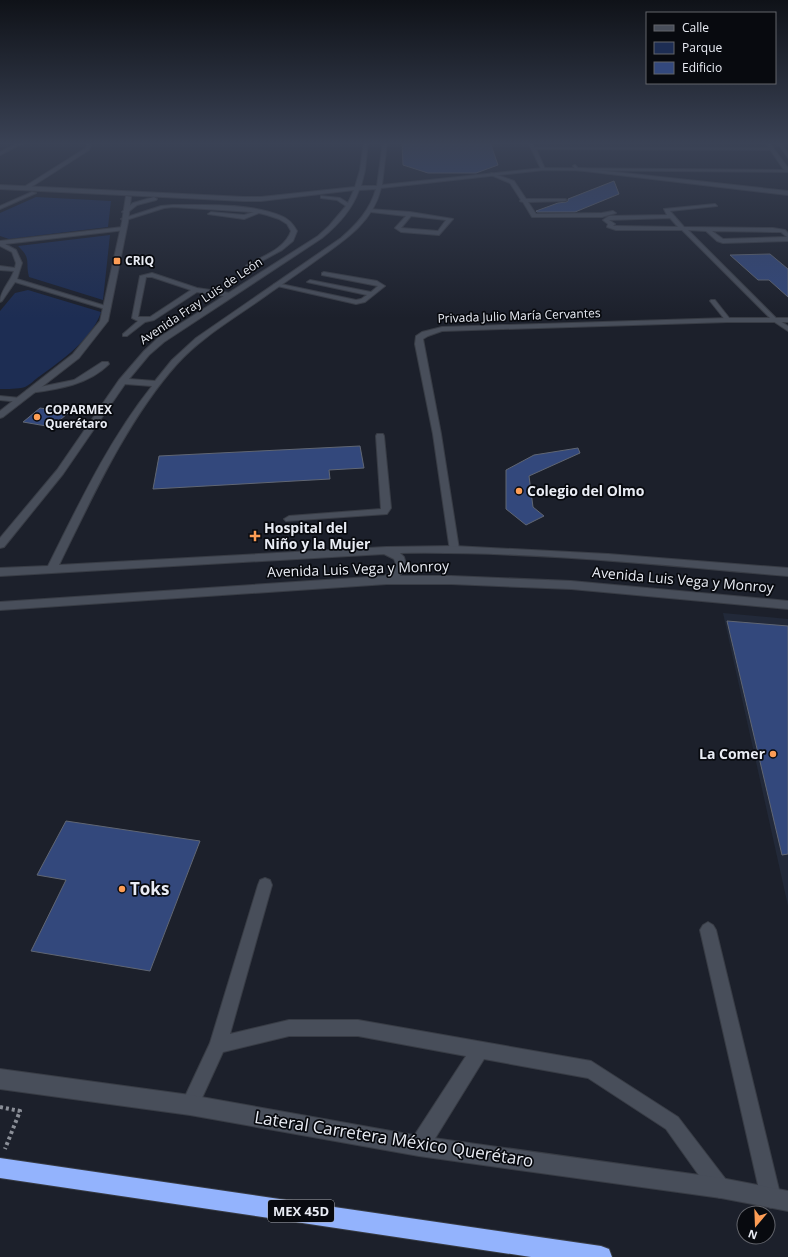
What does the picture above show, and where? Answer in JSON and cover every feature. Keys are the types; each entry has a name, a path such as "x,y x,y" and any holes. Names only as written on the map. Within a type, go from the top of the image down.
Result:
{"highway":[{"name":"MEX 45D","path":"1,1162 601,1257"}],"main road":[{"path":"0,415 76,356 104,321 127,201"},
{"path":"124,220 135,204 150,201"},
{"path":"200,201 260,203 281,201"},
{"path":"341,201 348,205"},
{"name":"Avenida Fray Luis de León","path":"0,545 68,462 133,366 155,344 328,231 338,221 351,201"},
{"path":"52,569 86,500 128,426 157,384 175,362 199,340 356,229 377,201"},
{"name":"Privada Julio María Cervantes","path":"454,549 437,434 419,338 425,334 442,329 728,320 788,320"},
{"path":"124,381 157,384"},
{"name":"Avenida Luis Vega y Monroy","path":"0,572 386,550 454,549 608,557 788,572"},
{"path":"386,550 399,557 401,564 396,574 387,580"},
{"name":"Avenida Luis Vega y Monroy","path":"0,606 387,580 452,580 571,585 788,605"},
{"name":"Lateral Carretera México Querétaro","path":"0,1079 190,1105 419,1146 721,1188 780,1199"}],"lane":[{"path":"0,208 17,201"},
{"path":"522,201 532,216 535,217 602,215 618,212"},
{"path":"715,205 666,210 692,239 775,320 788,329"},
{"path":"124,220 148,211 173,206 250,210 288,222 294,231 291,240 280,249 249,266"},
{"path":"188,210 193,207"},
{"path":"0,243 124,220 172,209 188,210 203,214 239,217 260,212"},
{"path":"371,210 410,214 450,219 439,233 401,230 398,228 410,214"},
{"path":"670,216 609,218 606,220 612,224 609,226 611,227 642,229 682,228 773,230 783,231 788,236"},
{"path":"642,229 674,235"},
{"path":"707,229 719,240 724,241 788,240"},
{"path":"680,236 692,239"},
{"path":"0,243 14,251 19,263 14,280 0,300"},
{"path":"0,268 16,270"},
{"path":"276,285 356,302 363,300 382,286 381,284 324,274"},
{"path":"194,292 152,319 143,320 136,318 143,276 152,275 194,292 227,297"},
{"path":"14,280 107,308"},
{"path":"310,282 372,294"},
{"path":"0,288 8,288"},
{"path":"713,301 728,320"},
{"path":"125,335 143,320"},
{"path":"30,391 77,382 104,364"},
{"path":"0,398 20,400"},
{"path":"289,519 384,512 386,508 380,436"},
{"path":"190,1105 218,1045 265,885"},
{"path":"708,930 780,1199"},
{"path":"218,1045 289,1028 358,1028 591,1070 672,1123 721,1188"},
{"path":"419,1146 480,1050"}],"path":[{"path":"0,1107 20,1111 1,1162"}],"shaded area":[{"name":"La Comer","path":"723,613 788,619 788,906"}],"green space":[{"path":"28,201 111,201 108,227 9,239 0,236 0,213"},
{"path":"110,235 103,300 29,277 27,258 18,246"},
{"path":"28,290 101,312 97,322 84,340 29,385 16,389 0,389 0,311 15,293"}],"building":[{"path":"568,201 603,201 575,212 536,211"},
{"path":"770,254 788,269 788,297 769,280 758,280 730,255"},
{"path":"40,408 68,413 52,427 23,422"},
{"path":"360,446 364,468 329,470 330,479 153,489 159,456"},
{"name":"Colegio del Olmo","path":"578,448 580,453 529,476 533,507 544,516 526,525 506,509 506,470 534,455"},
{"name":"La Comer","path":"727,621 788,626 788,854 782,855"},
{"name":"Toks","path":"66,821 200,841 150,971 31,951 66,880 37,875"}],"place":[{"name":"CRIQ","path":"117,261"},
{"name":"COPARMEX Querétaro","path":"37,417"},
{"name":"Colegio del Olmo","path":"519,491"},
{"name":"Hospital del Niño y la Mujer","path":"255,536"},
{"name":"La Comer","path":"773,754"},
{"name":"Toks","path":"122,889"}]}
